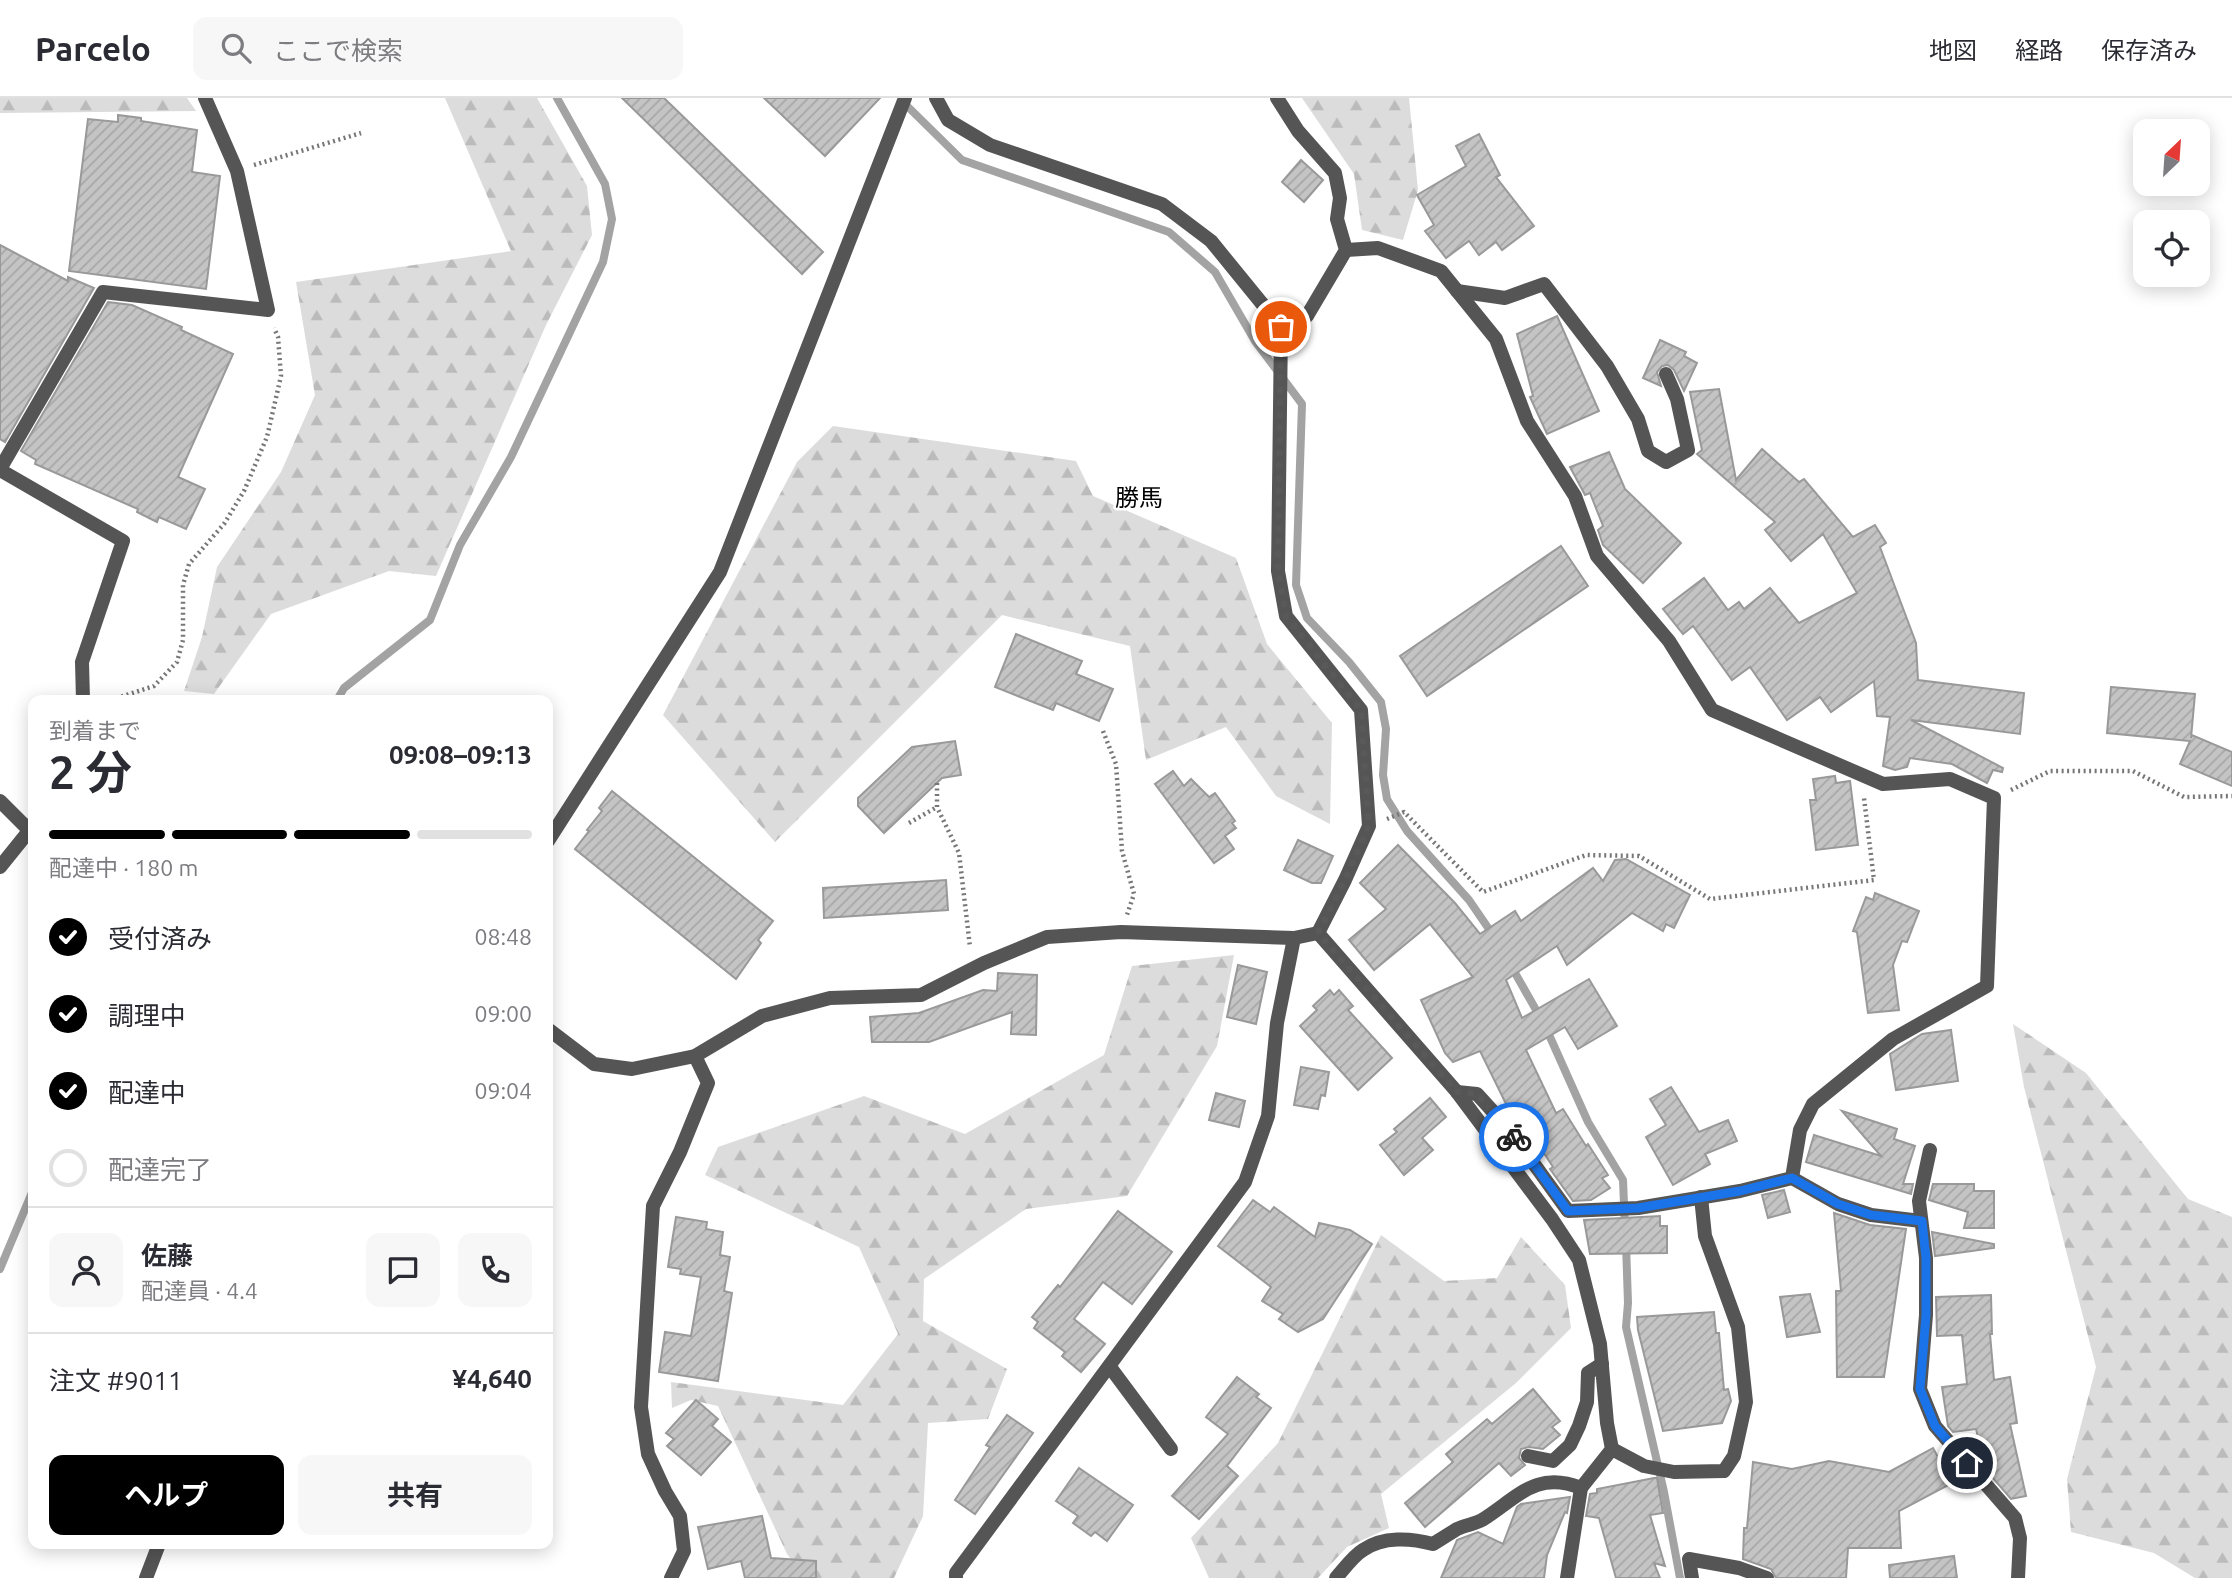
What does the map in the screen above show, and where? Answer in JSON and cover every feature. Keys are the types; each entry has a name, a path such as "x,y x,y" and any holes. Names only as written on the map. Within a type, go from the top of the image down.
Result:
{"street":[{"path":"83,695 82,662 123,541 0,470 103,292 268,310 237,171 205,98"},
{"path":"553,833 720,572 905,98"},
{"path":"925,98 948,121 990,145 1162,204 1212,241 1281,327 1278,571 1286,616 1361,710 1369,825 1318,933"},
{"path":"936,98 948,121"},
{"path":"1277,98 1298,131 1335,173 1340,198 1337,219 1346,250 1307,316 1281,327"},
{"path":"1346,250 1378,248 1441,271 1496,339 1527,421 1575,496 1597,556 1669,641 1712,710 1883,784 1950,779 1994,798 1987,986 1892,1039 1813,1104 1800,1130 1792,1178"},
{"path":"1457,291 1505,298 1544,284 1607,366 1639,419 1648,451 1666,462 1688,450 1677,399 1665,374"},
{"path":"0,801 28,826"},
{"path":"0,867 28,834"},
{"path":"553,1033 594,1064 632,1069 695,1056 762,1016 830,998 921,995 973,968 1047,937 1121,932 1294,938 1318,933"},
{"path":"1318,933 1457,1092 1552,1219 1579,1260 1600,1344 1612,1449 1581,1488 1567,1578"},
{"path":"956,1578 956,1573 1245,1182 1268,1116 1277,1023 1294,938"},
{"path":"671,1578 684,1551 680,1516 648,1454 641,1407 653,1206 680,1152 708,1083 695,1056"},
{"path":"1457,1092 1477,1094 1508,1128 1568,1211 1638,1208 1701,1198 1792,1178 1838,1204 1871,1215 1922,1221"},
{"path":"1930,1150 1919,1201 1926,1258 1926,1315 1920,1389 1935,1426 2015,1518 2020,1538 2018,1578"},
{"path":"1612,1449 1644,1466 1674,1472 1724,1471 1734,1456 1746,1402 1738,1327 1705,1236 1701,1198"},
{"path":"1528,1456 1553,1461 1570,1445 1587,1402 1588,1373 1602,1364"},
{"path":"1110,1367 1171,1449"},
{"path":"1336,1578 1363,1549 1392,1539 1418,1540 1433,1544 1458,1528 1480,1521 1514,1496 1541,1482 1565,1482 1581,1488"},
{"path":"146,1578 157,1549"},
{"path":"1692,1578 1689,1559 1739,1568 1767,1578"}],"path":[{"path":"237,171 361,133"},
{"path":"126,695 154,686 177,662 183,640 183,586 189,564 224,524 244,491 267,437 281,376 278,337 268,310"},
{"path":"1103,731 1116,764 1122,851 1134,894 1121,932"},
{"path":"1994,798 2050,771 2133,771 2184,797 2232,796"},
{"path":"1369,825 1404,812 1483,892 1586,855 1639,856 1710,899 1874,880 1864,801 1870,778"},
{"path":"937,783 937,807 959,853 973,968"},
{"path":"909,823 937,807"}],"green space":[{"path":"0,98 187,98 196,111 0,113"},
{"path":"445,98 537,98 587,186 592,235 546,325 436,576 389,571 271,614 214,694 184,691 202,637 217,567 281,472 315,395 296,282 511,251"},
{"path":"1302,98 1409,98 1418,190 1403,240 1362,230 1354,174"},
{"path":"833,426 1076,461 1093,496 1236,558 1267,644 1332,723 1330,824 1276,796 1226,727 1146,760 1130,646 1002,615 775,842 663,715 797,462"},
{"path":"1234,955 1217,1046 1127,1196 1026,1209 924,1279 923,1321 1007,1369 988,1419 928,1423 923,1516 894,1578 806,1578 787,1554 718,1406 691,1400 672,1408 671,1382 843,1405 898,1334 859,1247 705,1175 718,1147 864,1096 965,1134 1104,1055 1132,966"},
{"path":"2013,1024 2086,1073 2188,1199 2232,1217 2232,1578 2195,1578 2154,1553 2071,1532 2067,1479 2096,1367 2024,1087"},
{"path":"1381,1235 1444,1281 1497,1278 1521,1237 1565,1285 1571,1328 1516,1383 1381,1494 1389,1528 1347,1547 1318,1578 1209,1578 1191,1538 1278,1443"}],"building":[{"path":"622,98 664,98 823,252 802,274"},
{"path":"764,98 880,98 825,156"},
{"path":"118,115 197,130 192,172 220,176 206,289 69,271 88,119 118,122"},
{"path":"1479,134 1500,175 1496,177 1534,226 1502,250 1496,242 1479,255 1469,241 1446,258 1425,231 1434,225 1417,195 1466,166 1456,146"},
{"path":"1301,160 1323,180 1304,202 1282,182"},
{"path":"0,245 68,281 68,277 94,288 5,442 0,439"},
{"path":"108,302 132,305 233,354 178,477 205,489 186,529 159,517 157,522 137,512 138,509 35,464 36,460 21,451"},
{"path":"1557,316 1599,411 1547,434 1530,397 1533,396 1517,334"},
{"path":"1660,340 1686,352 1684,356 1697,363 1684,391 1674,370 1668,365 1662,366 1657,372 1661,386 1643,378"},
{"path":"1719,389 1736,480 1762,449 1799,482 1804,479 1853,537 1875,525 1886,543 1880,547 1916,643 1918,680 2024,693 2020,734 1911,720 2003,768 2002,772 1993,770 1987,783 1952,764 1910,758 1907,767 1895,770 1883,766 1890,717 1877,716 1874,681 1831,712 1820,697 1787,720 1750,667 1732,680 1693,626 1683,634 1663,609 1704,578 1728,610 1739,602 1744,609 1770,588 1799,623 1857,593 1823,534 1791,561 1765,530 1775,522 1697,454 1702,450 1690,392"},
{"path":"1609,452 1625,489 1681,543 1643,583 1603,545 1598,530 1603,526 1590,493 1585,495 1570,467"},
{"path":"1561,546 1588,586 1427,696 1400,656"},
{"path":"1016,634 1082,661 1076,674 1113,689 1099,721 1056,703 1053,710 995,687"},
{"path":"2111,687 2195,694 2191,738 2192,735 2232,752 2232,786 2180,764 2190,741 2107,733"},
{"path":"955,741 961,775 942,778 884,833 858,806 858,798 912,747"},
{"path":"1173,771 1184,786 1191,779 1209,797 1215,793 1235,821 1232,823 1236,828 1225,836 1234,849 1214,863 1155,784"},
{"path":"1835,776 1836,783 1850,781 1858,845 1816,850 1810,800 1816,800 1813,779"},
{"path":"612,791 773,921 758,940 761,943 736,979 575,849 602,811 599,808"},
{"path":"1298,840 1333,856 1321,883 1312,883 1284,870"},
{"path":"1398,845 1455,903 1480,934 1515,911 1521,921 1593,868 1603,881 1615,860 1626,859 1690,895 1674,928 1666,924 1663,931 1632,913 1567,965 1557,946 1506,980 1522,1018 1589,979 1617,1026 1578,1049 1565,1027 1526,1050 1556,1113 1563,1109 1608,1175 1602,1178 1610,1188 1591,1200 1573,1201 1550,1169 1553,1167 1516,1110 1510,1112 1480,1051 1453,1062 1445,1053 1421,1000 1473,977 1430,924 1374,970 1349,940 1386,909 1360,883"},
{"path":"946,880 948,910 824,918 823,888"},
{"path":"1875,893 1919,911 1907,942 1902,941 1893,965 1899,1010 1868,1013 1857,932 1853,931 1866,897 1873,900"},
{"path":"1238,965 1267,972 1256,1024 1227,1017"},
{"path":"998,973 1037,975 1036,1035 1011,1034 1012,1012 929,1042 872,1042 870,1017 919,1013 983,990 997,991"},
{"path":"1330,990 1334,995 1339,990 1353,1006 1348,1010 1392,1058 1358,1090 1300,1026 1317,1010 1313,1006"},
{"path":"1951,1030 1958,1081 1896,1090 1890,1054 1922,1034"},
{"path":"1301,1067 1329,1072 1325,1096 1321,1095 1318,1109 1294,1105"},
{"path":"1671,1087 1699,1132 1728,1120 1737,1141 1705,1154 1710,1164 1673,1185 1646,1137 1666,1125 1650,1099"},
{"path":"1216,1093 1245,1101 1239,1127 1209,1120"},
{"path":"1430,1098 1446,1117 1422,1138 1433,1150 1404,1175 1380,1145 1397,1132 1394,1129"},
{"path":"1842,1111 1897,1129 1894,1139 1915,1146 1903,1184 1913,1184 1911,1194 1806,1162 1814,1135 1881,1156"},
{"path":"1933,1184 1974,1184 1974,1191 1994,1191 1994,1228 1964,1228 1968,1212 1929,1200"},
{"path":"1784,1190 1790,1212 1768,1218 1762,1195"},
{"path":"1253,1200 1270,1212 1274,1207 1315,1237 1319,1223 1350,1230 1372,1244 1323,1319 1298,1332 1279,1319 1283,1314 1262,1301 1271,1287 1218,1246"},
{"path":"1118,1211 1172,1252 1132,1304 1103,1282 1074,1319 1105,1344 1081,1372 1062,1356 1065,1352 1034,1328 1038,1322 1032,1317 1058,1285 1060,1287"},
{"path":"1834,1213 1870,1225 1906,1229 1884,1377 1837,1377 1836,1291 1841,1291"},
{"path":"1660,1216 1660,1226 1667,1226 1667,1253 1590,1254 1584,1220"},
{"path":"676,1217 707,1222 706,1229 723,1232 720,1255 730,1257 724,1291 732,1293 718,1381 659,1372 665,1332 691,1336 701,1277 680,1274 681,1269 668,1267"},
{"path":"1932,1232 1994,1244 1994,1248 1935,1256"},
{"path":"1810,1294 1820,1332 1787,1337 1780,1297"},
{"path":"1991,1295 1990,1334 1994,1380 2010,1377 2017,1423 2010,1424 2026,1496 2011,1499 1986,1470 1976,1429 1953,1432 1948,1426 1942,1387 1967,1384 1962,1335 1937,1336 1936,1297"},
{"path":"1714,1312 1716,1333 1719,1333 1724,1390 1728,1389 1731,1401 1722,1423 1663,1431 1637,1317"},
{"path":"1237,1377 1259,1394 1256,1397 1271,1408 1227,1466 1238,1476 1199,1519 1172,1496 1228,1434 1206,1417"},
{"path":"1533,1389 1560,1421 1552,1427 1560,1435 1543,1449 1521,1449 1519,1458 1525,1465 1511,1476 1499,1463 1425,1527 1405,1503 1453,1462 1446,1454 1487,1419 1492,1424"},
{"path":"696,1400 718,1419 712,1426 731,1442 701,1475 667,1446 674,1439 666,1433"},
{"path":"1007,1415 1033,1433 975,1514 955,1500 990,1447 986,1445"},
{"path":"1933,1448 1952,1483 1899,1511 1901,1548 1848,1548 1846,1578 1776,1578 1771,1569 1743,1559 1744,1528 1747,1528 1753,1462 1792,1469 1829,1461 1889,1472"},
{"path":"1079,1468 1133,1505 1107,1541 1095,1532 1091,1536 1073,1523 1078,1516 1056,1501"},
{"path":"1657,1478 1663,1513 1650,1515 1665,1566 1654,1563 1660,1578 1616,1578 1599,1518 1586,1516 1590,1494 1597,1493 1597,1489"},
{"path":"1570,1497 1567,1513 1565,1512 1547,1555 1544,1578 1441,1578 1457,1540 1478,1532 1503,1544 1517,1507 1521,1504"},
{"path":"762,1516 771,1558 816,1561 816,1578 745,1578 741,1561 708,1569 698,1527"},
{"path":"1954,1556 1957,1578 1890,1578 1889,1565"}],"waterway":[{"path":"340,695 344,688 430,620 460,545 511,457 603,262 612,219 605,184 557,98"},
{"path":"902,101 962,160 1169,232 1215,272 1255,341 1302,404 1296,585 1307,618 1349,662 1381,702 1386,729 1383,775 1387,799 1407,831 1469,900 1493,935"},
{"path":"1510,964 1540,1017"},
{"path":"1546,1028 1588,1122 1623,1180 1625,1228"},
{"path":"0,1269 28,1202"},
{"path":"1626,1244 1626,1327 1664,1492 1680,1578"}],"way so far":[{"path":"1281,327 1278,571 1286,616 1361,710 1369,825 1318,933 1457,1092 1477,1094 1514,1137"}],"district":[{"name":"勝馬","path":"1139,498"}],"route":[{"path":"1514,1137 1568,1211 1638,1208 1740,1191 1792,1178 1838,1204 1871,1215 1922,1221 1926,1258 1926,1315 1920,1389 1935,1426 1967,1463"}]}
